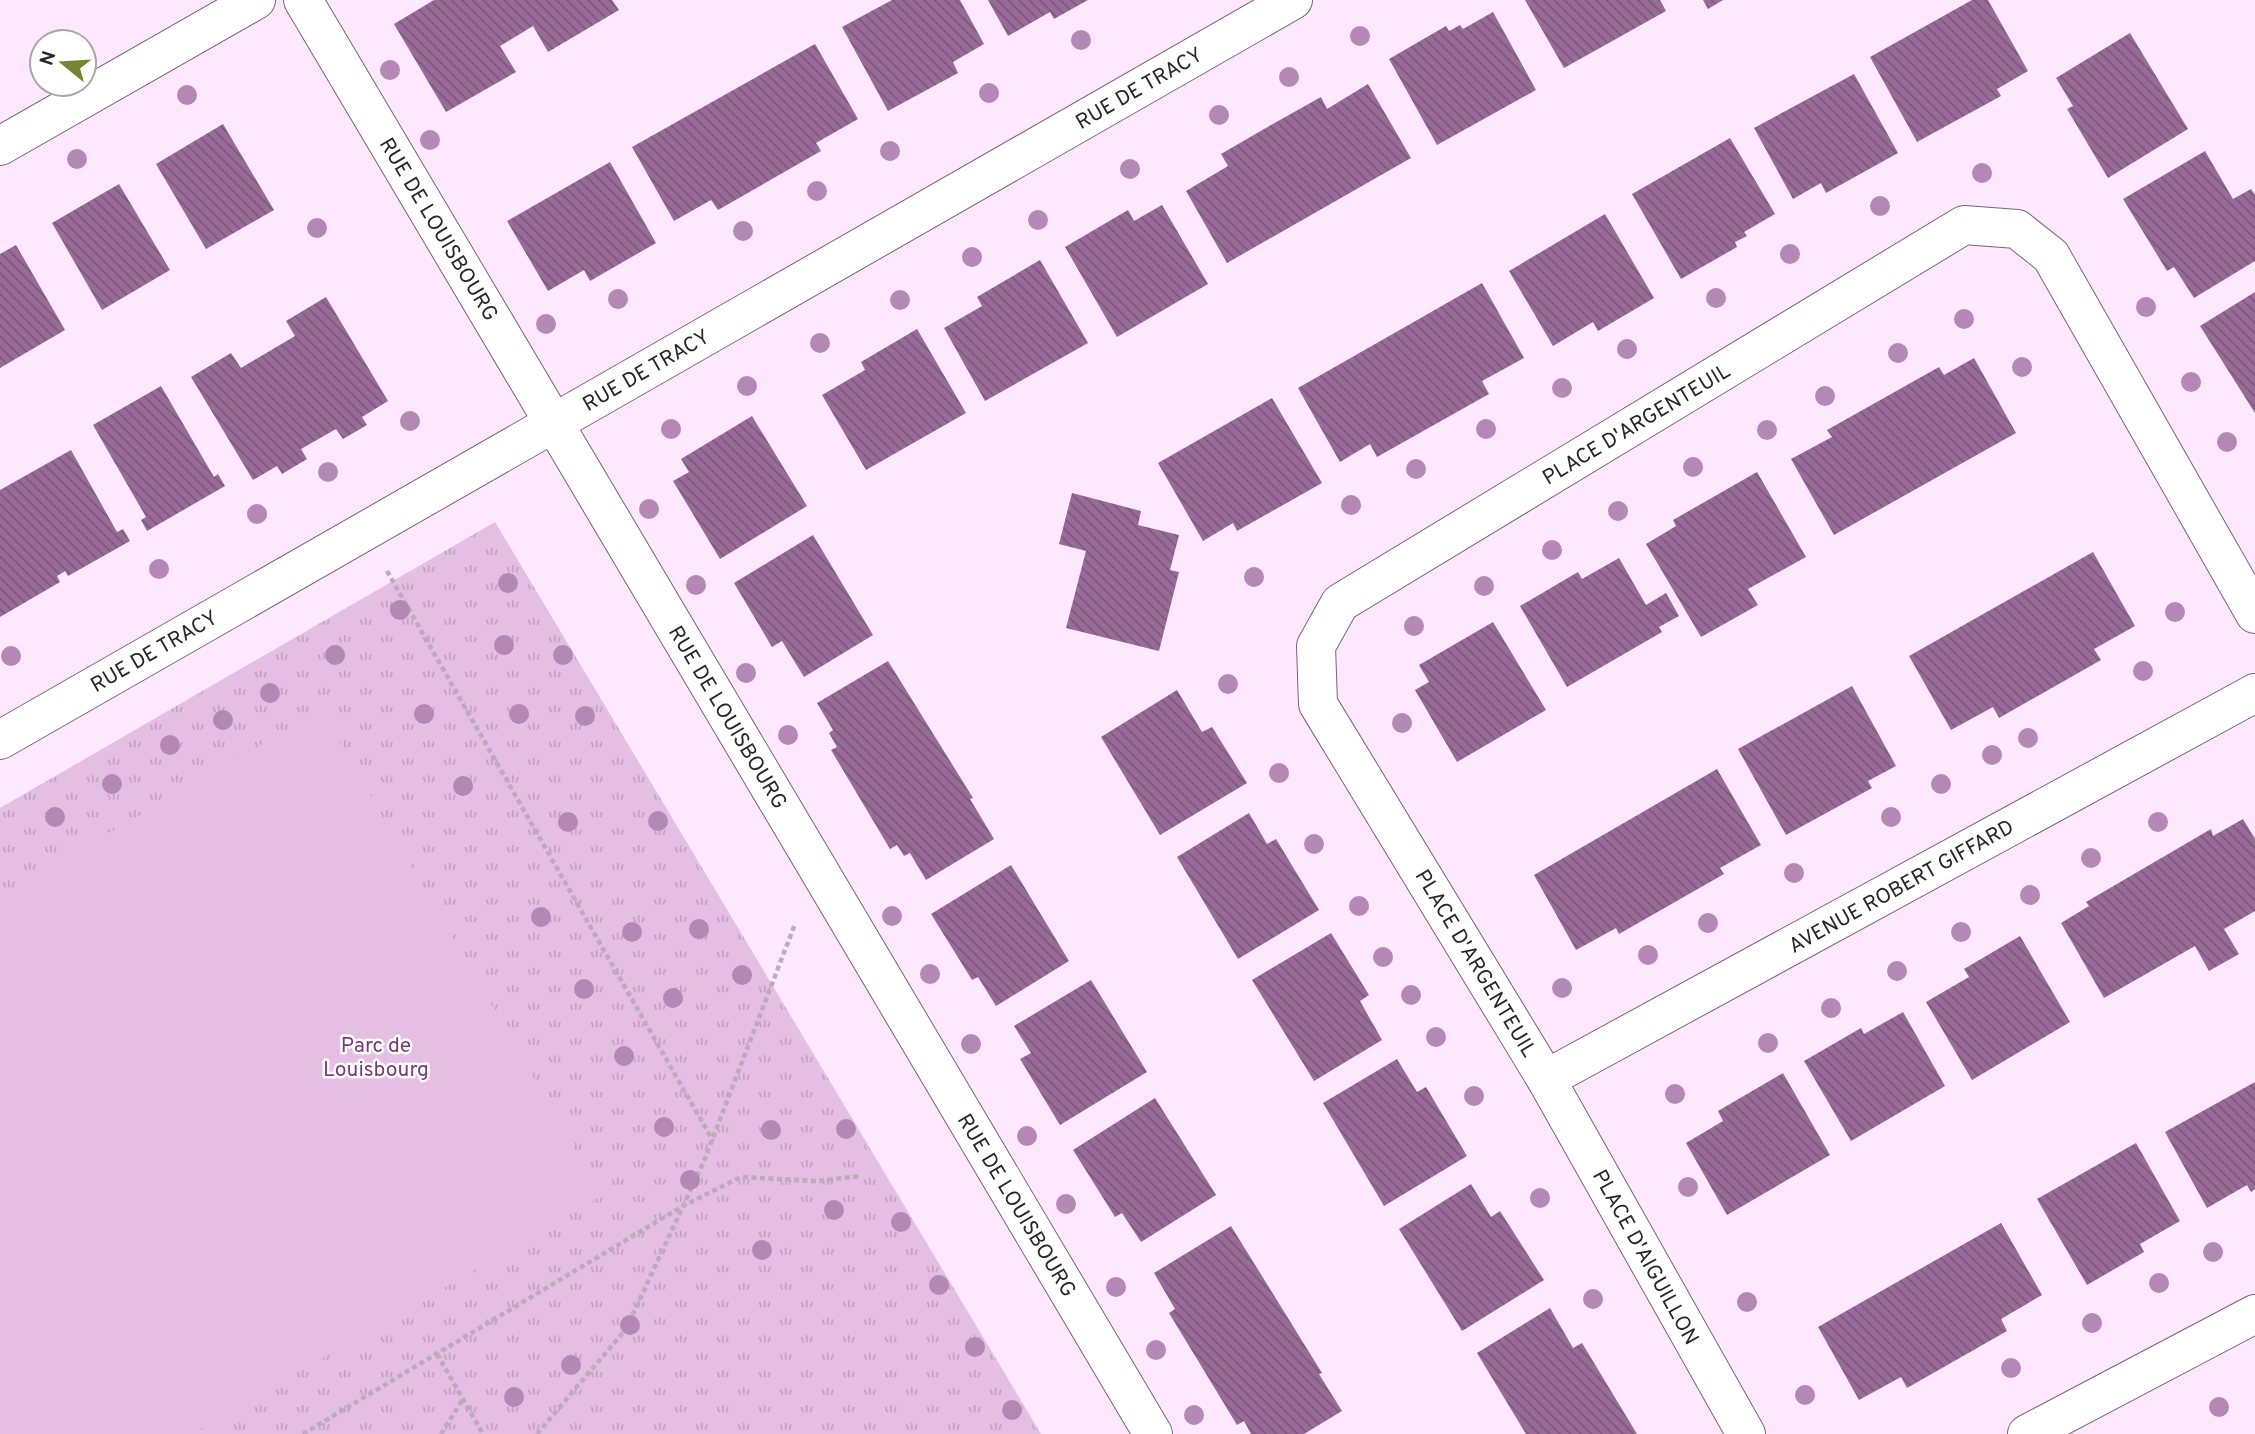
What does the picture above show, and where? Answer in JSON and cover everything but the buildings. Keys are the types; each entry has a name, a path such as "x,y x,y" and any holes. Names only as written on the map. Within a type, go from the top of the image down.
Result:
{"street":[{"path":"0,146 256,0"},
{"name":"RUE DE LOUISBOURG","path":"303,0 1153,1434"},
{"name":"RUE DE TRACY","path":"0,740 1293,0"},
{"name":"PLACE D'ARGENTEUIL","path":"1546,1079 1318,704 1316,646 1340,603 1964,225 2017,229 2051,256 2255,614"},
{"name":"AVENUE ROBERT GIFFARD","path":"1546,1079 2255,693"},
{"name":"PLACE D'AIGUILLON","path":"1546,1079 1746,1434"},
{"path":"2027,1434 2255,1314"}],"path":[{"path":"365,531 713,1141"},
{"path":"537,1434 626,1329 713,1141 817,867"},
{"path":"303,1434 684,1206 741,1177 817,1181 861,1176"},
{"path":"437,1354 483,1434"},
{"path":"441,1434 463,1399"}],"green space":[{"name":"Parc de Louisbourg","path":"495,522 1041,1434 0,1434 0,808"},
{"path":"321,710 602,1196 192,1434 0,1434 0,896"}]}
